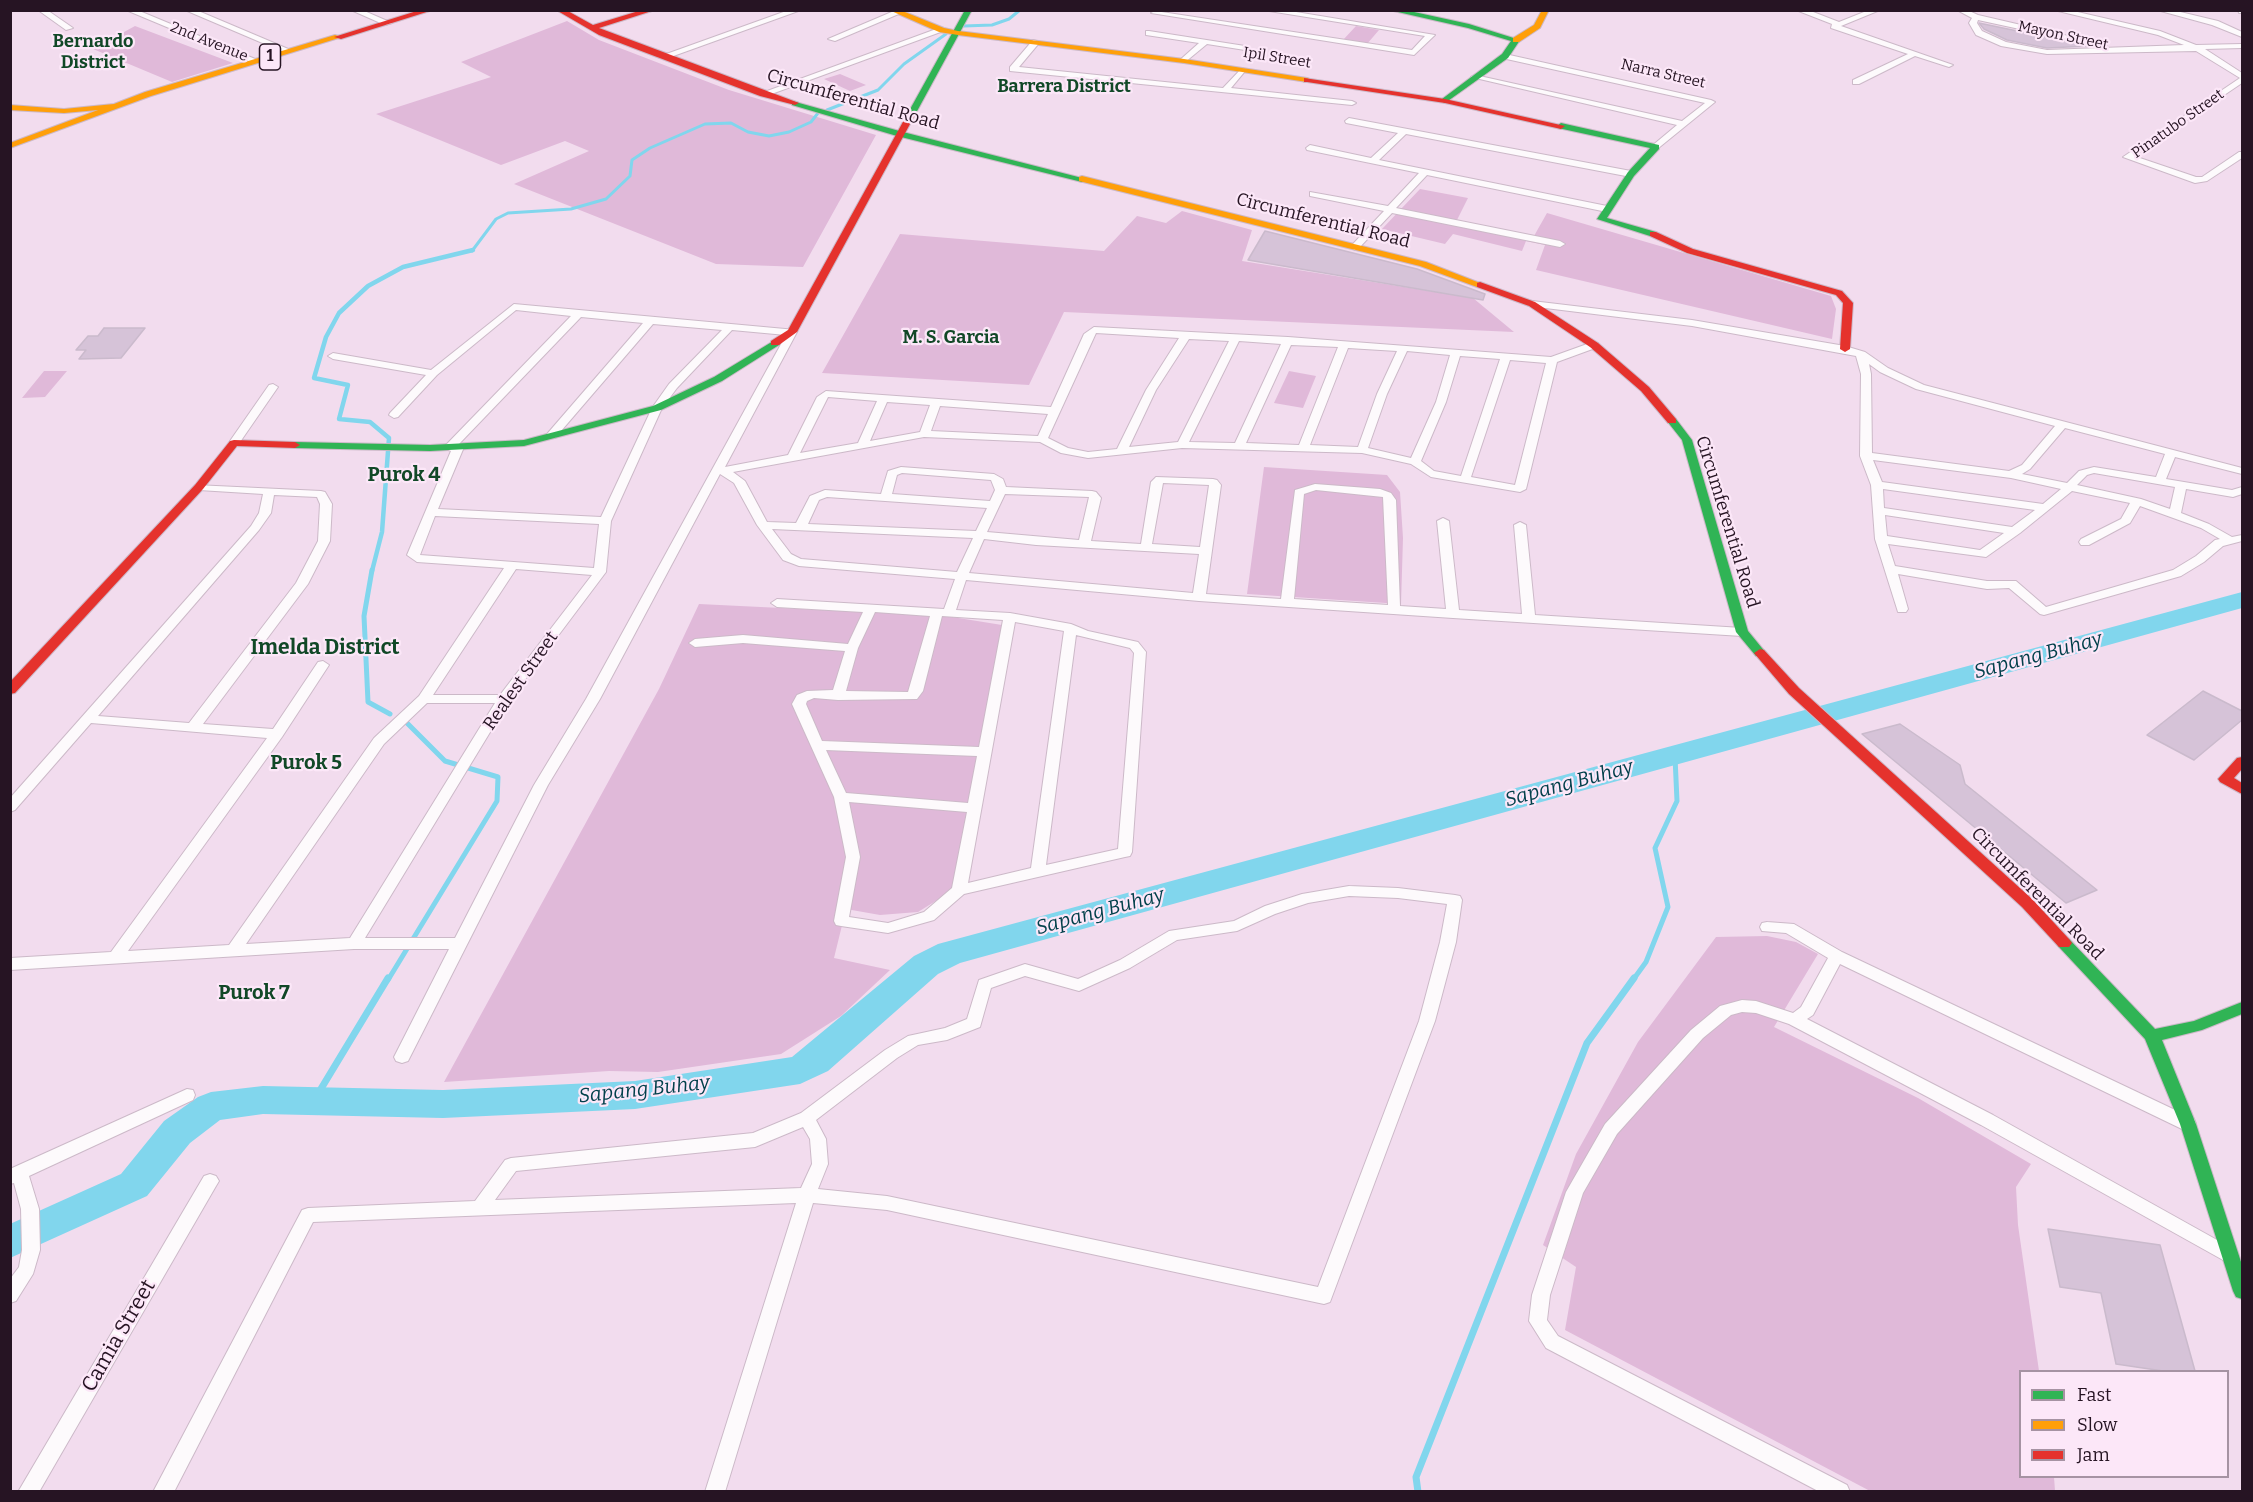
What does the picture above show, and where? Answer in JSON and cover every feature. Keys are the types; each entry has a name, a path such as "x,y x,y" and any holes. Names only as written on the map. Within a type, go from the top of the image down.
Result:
{"street":[{"path":"41,10 69,28"},
{"name":"2nd Avenue","path":"129,10 256,61"},
{"path":"188,10 289,51"},
{"path":"354,10 388,23"},
{"name":"1","path":"10,146 111,106 430,10"},
{"name":"Circumferential Road","path":"559,10 592,28 662,57 763,94 900,134 1422,264 1532,304 1594,345 1645,389 1687,440 1742,632 1794,691 2027,903 2152,1036 2188,1124 2242,1291"},
{"path":"592,28 652,10"},
{"path":"662,57 798,10"},
{"path":"402,1057 457,944 540,785 593,699 682,529 720,469 792,332 969,10"},
{"path":"1155,13 1414,53 1431,35 1266,10"},
{"path":"1392,10 1469,26 1516,39"},
{"path":"1445,101 1505,56 1514,46 1516,39 1537,26 1546,10"},
{"path":"1789,10 1839,24"},
{"path":"1877,10 1834,26 1948,65"},
{"name":"Mayon Street","path":"1960,10 1976,17 2126,50"},
{"name":"Pinatubo Street","path":"2057,10 2160,33 2196,47 2242,78 2127,157 2195,180 2204,179 2242,154"},
{"path":"2160,10 2216,23 2242,35"},
{"path":"832,39 895,12"},
{"name":"Ipil Street","path":"895,12 942,30 958,33 1184,61 1445,101 1656,147"},
{"path":"1268,32 1294,13"},
{"name":"Mayon Street","path":"1976,17 1972,23 1978,33 2026,49 2047,52 2126,50"},
{"path":"763,94 942,30"},
{"path":"1149,33 1245,48"},
{"path":"1036,42 1013,69 1352,103"},
{"path":"1184,61 1205,42"},
{"path":"2126,50 2242,46"},
{"path":"1856,82 1913,54"},
{"name":"Narra Street","path":"1505,56 1711,102 1656,147 1631,174 1607,209"},
{"path":"1225,90 1242,70"},
{"path":"1475,77 1683,124"},
{"path":"10,107 64,111 111,106"},
{"path":"1350,121 1631,174"},
{"path":"1373,161 1405,130"},
{"path":"1310,148 1607,209 1602,219 1648,232 1689,251 1839,292 1848,303 1845,349"},
{"path":"1355,247 1426,171"},
{"path":"1313,194 1560,244"},
{"path":"1532,304 1692,323 1845,349 1861,354 1884,370 1920,387 2242,471"},
{"path":"394,415 432,373 514,307 792,332"},
{"path":"578,314 454,447 430,512 412,550 413,555 417,558 600,573 605,521 657,408 673,386 730,327"},
{"path":"551,436 650,321"},
{"path":"1042,439 1089,334 1094,330 1288,340 1552,360 1594,345"},
{"path":"234,444 454,447 524,443 657,408 718,379 792,332"},
{"path":"1121,452 1151,390 1186,335"},
{"path":"1182,445 1236,337"},
{"path":"1240,445 1288,340"},
{"path":"1303,448 1344,344"},
{"path":"1362,450 1403,348"},
{"path":"1415,462 1441,402 1456,352"},
{"path":"1861,354 1866,374 1866,456 1877,484 1881,539 1902,609"},
{"path":"1465,479 1506,355"},
{"path":"333,356 432,373"},
{"path":"720,469 924,434 1042,439 1065,451 1089,455 1182,445 1362,450 1415,462 1431,474 1520,489 1552,360"},
{"path":"10,690 199,487 234,444 273,387"},
{"path":"793,457 822,397 835,393 1055,411"},
{"path":"863,444 884,397"},
{"path":"924,434 937,401"},
{"path":"2011,475 2026,467 2063,423"},
{"path":"2160,480 2172,453"},
{"path":"1866,456 2011,475 2137,501 2175,513 2236,539"},
{"path":"720,469 739,481 763,525 791,561 1199,597 1742,632"},
{"path":"777,603 870,609 943,613 1010,617 1071,628 1084,634 1134,645 1140,652 1125,852 959,890 929,916 888,928 840,921 853,856 841,797 799,704 802,698 812,694 912,696 916,691 943,613 1001,490 999,481 994,477 901,470 892,473 886,497"},
{"path":"1881,539 1982,554 2016,531 2083,472 2094,470 2233,494 2242,490"},
{"path":"1146,547 1157,482 1160,479 1208,481 1215,485 1199,597"},
{"path":"1877,484 2044,508"},
{"path":"2175,513 2181,486"},
{"path":"194,726 302,585 324,541 326,504 321,494 199,487"},
{"path":"1287,603 1299,492 1314,487 1380,492 1387,495 1390,500 1394,610"},
{"path":"1001,490 1092,494 1095,498 1084,544"},
{"path":"10,807 255,528 265,513 269,491"},
{"path":"801,525 818,494 993,505"},
{"path":"2085,542 2126,521 2137,501"},
{"path":"1880,511 2016,531"},
{"path":"430,512 605,521"},
{"path":"1443,521 1453,614"},
{"path":"763,525 980,535 1207,552"},
{"path":"1520,525 1529,619"},
{"path":"1890,569 1987,585 2012,584 2044,611 2177,573 2200,559 2219,543 2236,539"},
{"path":"234,950 379,741 424,699 511,567"},
{"name":"Realest Street","path":"354,943 504,699 600,573"},
{"path":"838,696 852,648 870,609"},
{"path":"959,890 1010,617"},
{"path":"1038,871 1071,628"},
{"path":"695,644 743,639 852,648"},
{"path":"114,959 277,734 323,665"},
{"path":"424,699 504,699"},
{"path":"88,719 277,734"},
{"path":"817,746 984,752"},
{"path":"2242,761 2225,779 2242,789"},
{"path":"841,797 974,808"},
{"path":"163,1491 308,1215 807,1195 887,1203 1324,1296 1426,1021 1448,942 1455,900 1398,893 1349,891 1307,898 1270,909 1237,926 1174,935 1125,964 1078,985 1025,970 984,984 974,1023 947,1034 914,1040 891,1054 807,1118 755,1140 511,1165 480,1207"},
{"path":"1767,927 1789,928 1837,956 2188,1124"},
{"path":"10,964 354,943 457,944"},
{"path":"1795,1020 1807,1011 1837,956"},
{"path":"1840,1491 1552,1342 1538,1321 1541,1295 1575,1192 1611,1129 1697,1034 1726,1010 1742,1006 1756,1007 1795,1020 1987,1120 2231,1256"},
{"path":"2152,1036 2196,1026 2242,1008"},
{"path":"10,1294 27,1269 31,1250 30,1209 15,1176 187,1095"},
{"path":"715,1491 807,1195 820,1164 818,1139 807,1118"},
{"name":"Camia Street","path":"28,1491 210,1181"}],"shaded area":[{"path":"567,21 599,40 729,90 876,135 803,267 716,264 514,184 589,151 565,141 501,165 376,114 491,77 461,62"},
{"path":"135,26 233,63 172,82 93,49"},
{"path":"1356,26 1379,30 1367,44 1343,40"},
{"path":"840,74 866,85 850,91 824,79"},
{"path":"1420,189 1468,198 1457,220 1534,236 1547,213 1831,296 1836,309 1832,339 1536,270 1545,245 1526,241 1522,251 1453,234 1445,244 1382,229"},
{"path":"1182,211 1252,230 1242,261 1473,298 1514,332 1064,312 1029,385 822,373 900,234 1104,251 1137,216 1166,223"},
{"path":"44,371 67,371 45,397 22,398"},
{"path":"1289,371 1316,376 1303,408 1274,403"},
{"path":"1264,467 1387,475 1400,492 1403,538 1401,604 1247,594"},
{"path":"699,604 946,616 1002,625 974,808 955,889 918,912 880,915 846,909 834,958 890,970 841,1016 781,1054 658,1072 609,1071 444,1082 659,689"},
{"path":"1767,936 1796,942 1818,954 1774,1027 1918,1098 2031,1164 2016,1187 2018,1225 2039,1370 2019,1370 2019,1478 2054,1478 2055,1491 1870,1491 1565,1330 1576,1267 1543,1245 1576,1154 1638,1042 1716,937"}],"building":[{"path":"1979,23 2089,46 2047,48 2007,40 1984,29"},
{"path":"1265,231 1417,269 1485,294 1483,300 1248,260"},
{"path":"104,328 145,328 121,358 79,359 86,350 76,350 88,336 98,336"},
{"path":"2203,691 2242,711 2242,720 2194,760 2147,735"},
{"path":"1900,724 1960,765 1965,784 2097,890 2066,903 1862,734"},
{"path":"2048,1229 2160,1245 2195,1370 2156,1370 2116,1364 2101,1293 2060,1287"}],"waterway":[{"path":"964,26 992,25 1009,19 1020,10"},
{"path":"827,110 878,90 904,64 946,34"},
{"path":"473,250 496,219 508,213 571,209 606,199 630,176 632,160 650,148 705,124 731,123 748,132 769,136 789,132 811,122 818,113"},
{"path":"372,571 382,532 389,438 370,422 339,419 348,385 314,378 326,337 339,313 368,286 403,267 473,250"},
{"path":"372,570 364,616 368,702 390,714"},
{"name":"Sapang Buhay","path":"10,1242 134,1185 177,1132 211,1107 263,1100 443,1104 635,1095 800,1070 815,1061 926,965 950,953 2242,600"},
{"path":"388,980 497,801 498,777 445,761 405,721"},
{"path":"1633,980 1646,962 1668,907 1655,848 1677,801 1675,757"},
{"path":"313,1102 388,978"},
{"path":"1418,1492 1416,1477 1587,1043 1634,978"}],"traffic: fast":[{"path":"912,113 969,10"},
{"path":"1392,10 1469,26 1516,40 1505,56 1445,101"},
{"path":"795,103 900,134 1082,179"},
{"path":"1561,126 1656,147 1631,174 1602,219 1653,234"},
{"path":"295,445 430,448 524,443 657,408 718,379 775,343"},
{"path":"1672,421 1687,440 1742,632 1760,653"},
{"path":"2064,943 2152,1036 2188,1124 2242,1291"},
{"path":"2152,1036 2196,1026 2242,1008"}],"traffic: slow":[{"path":"892,10 942,30 958,33 1184,61 1307,80"},
{"path":"1516,40 1537,26 1546,10"},
{"path":"10,146 148,94 338,37"},
{"path":"10,107 64,111 111,106"},
{"path":"1082,179 1423,264 1480,285"}],"traffic: jam":[{"path":"338,37 430,10"},
{"path":"559,10 602,33 763,94 795,103"},
{"path":"592,28 652,10"},
{"path":"1307,80 1445,101 1561,126"},
{"path":"775,343 792,332 912,113"},
{"path":"1653,234 1690,251 1839,293 1848,303 1845,349"},
{"path":"1480,285 1532,304 1594,345 1645,389 1672,421"},
{"path":"10,690 199,487 234,443 295,445"},
{"path":"1760,653 1794,691 2027,903 2064,943"},
{"path":"2242,761 2225,779 2242,789"}],"district":[{"name":"Bernardo District","path":"93,52"},
{"name":"Barrera District","path":"1064,87"},
{"name":"M. S. Garcia","path":"951,338"},
{"name":"Purok 4","path":"404,475"},
{"name":"Imelda District","path":"325,648"},
{"name":"Purok 5","path":"306,763"},
{"name":"Purok 7","path":"254,993"}]}
